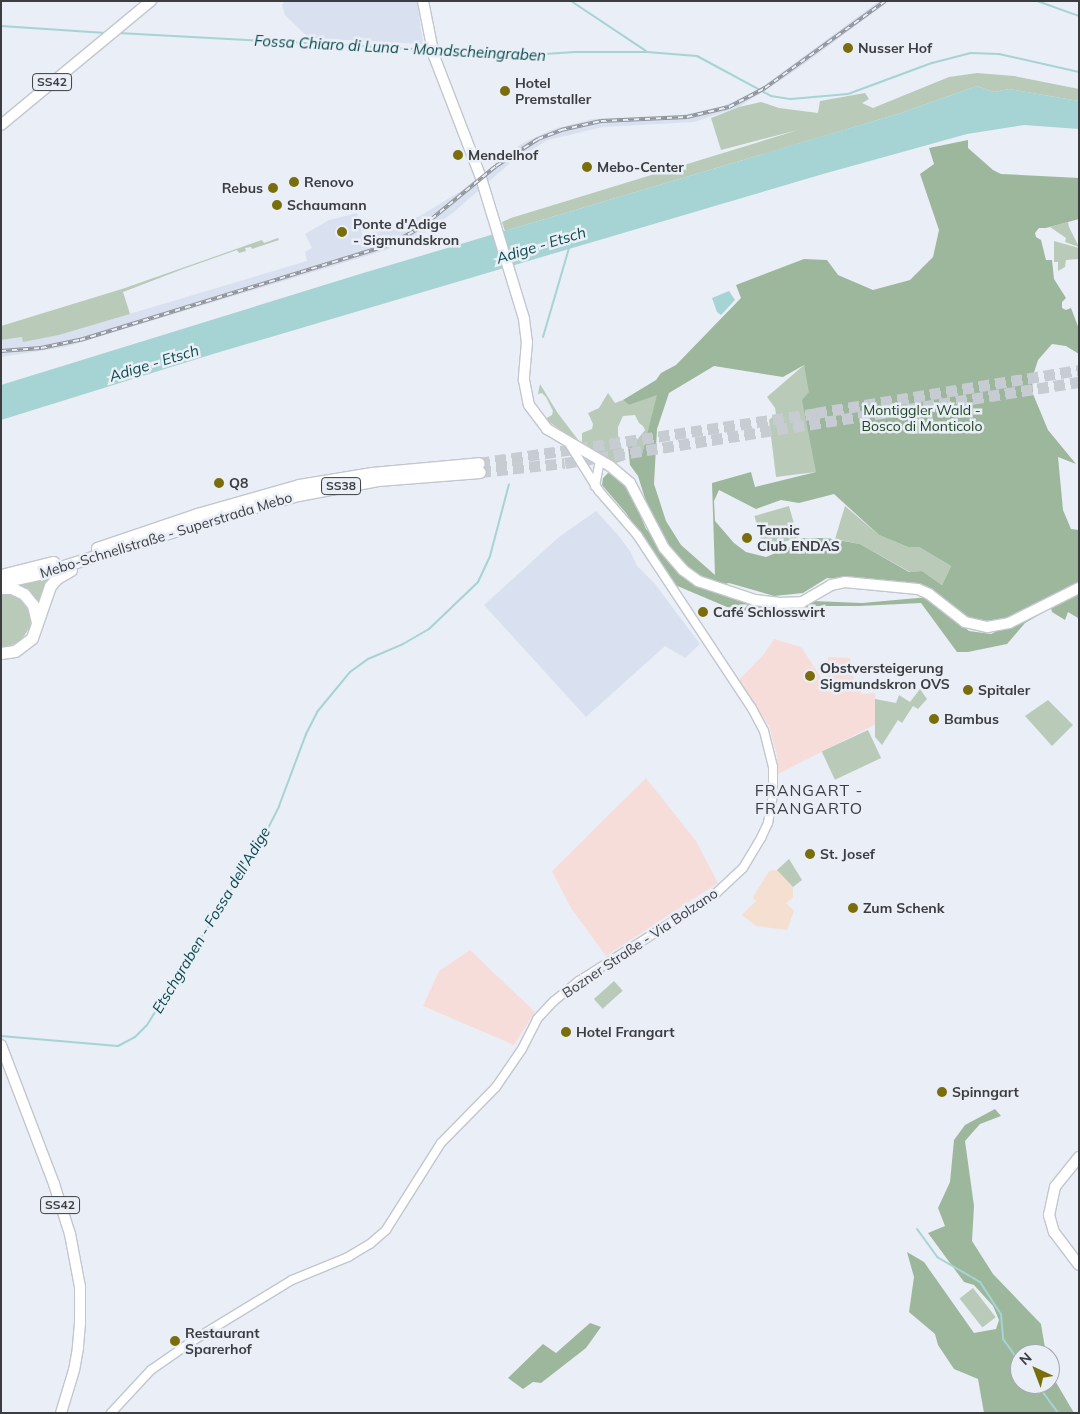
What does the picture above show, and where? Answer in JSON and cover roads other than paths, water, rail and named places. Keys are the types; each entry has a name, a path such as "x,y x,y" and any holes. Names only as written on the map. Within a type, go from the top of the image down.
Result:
{"highway":[{"name":"Mebo-Schnellstraße - Superstrada Mebo","path":"1,575 50,563 268,493 335,478 430,466 480,468 336,487 274,501 38,574 1,582"},
{"path":"256,489 320,476 335,478"},
{"path":"109,544 125,532 193,508"},
{"path":"1,653 15,651 26,644 36,633 46,594 57,578 66,571 193,529 205,522"},
{"path":"1,588 12,588 24,594 32,605 38,626"}],"main road":[{"name":"SS42","path":"1,125 151,1"},
{"path":"423,1 434,56 481,178 526,330 524,380 529,405 547,429 610,466 630,482 664,548 683,570 698,581 756,600 794,603 802,602 831,585 845,582 908,587 926,591 965,622 987,627 1009,623 1079,588"},
{"name":"SS42","path":"2,1046 54,1184 70,1234 80,1287 78,1348 74,1370 61,1413"},
{"path":"1079,1158 1056,1187 1048,1215 1054,1232 1079,1265"}],"street":[{"name":"Bozner Straße - Via Bolzano","path":"111,1413 151,1370 197,1338 292,1280 348,1258 370,1244 386,1230 441,1143 496,1087 522,1049 537,1019 554,1001 579,980 713,896 730,882 753,855 768,823 773,794 773,767 764,731 751,707 638,536 595,486 587,469 569,442"},
{"path":"587,469 596,458"},
{"path":"595,486 596,458"},
{"path":"596,472 610,466"}],"water":[{"name":"Adige - Etsch","path":"977,86 994,92 1009,89 1079,101 1079,129 1024,125 967,134 823,174 213,354 1,420 1,385 360,274 901,113"},
{"path":"729,291 735,300 721,315 717,312 712,298"}],"waterway":[{"path":"571,1 646,51"},
{"path":"1037,1 1079,16"},
{"name":"Fossa Chiaro di Luna - Mondscheingraben","path":"1,26 106,33"},
{"name":"Fossa Chiaro di Luna - Mondscheingraben","path":"118,33 428,50"},
{"name":"Fossa Chiaro di Luna - Mondscheingraben","path":"438,50 515,56 575,52 647,52 697,56 771,96 791,99 848,94 932,63 971,53 999,54 1079,72"},
{"name":"Adige - Etsch","path":"543,337 569,248"},
{"name":"Etschgraben - Fossa dell'Adige","path":"1,1036 118,1046 135,1037 147,1025 262,840 279,806 306,734 317,712 350,672 368,659 403,644 429,629 478,582 490,556 509,484"},
{"path":"917,1229 937,1257 980,1282 1001,1314 1003,1339 1010,1348"},
{"path":"1044,1394 1058,1413"}],"tunnel":[{"path":"479,463 816,413 1079,370"},
{"path":"480,472 565,463 1079,382"}],"railway":[{"path":"1,351 41,348 80,340 389,245 423,226 496,166 538,139 561,130 601,121 687,117 729,107 765,88 885,1"}],"place":[{"name":"Nusser Hof","path":"848,48"},
{"name":"Hotel Premstaller","path":"505,91"},
{"name":"Mendelhof","path":"458,155"},
{"name":"Mebo-Center","path":"587,167"},
{"name":"Renovo","path":"294,182"},
{"name":"Rebus","path":"273,188"},
{"name":"Schaumann","path":"277,205"},
{"name":"Ponte d'Adige - Sigmundskron","path":"342,232"},
{"name":"Q8","path":"219,483"},
{"name":"Tennic Club ENDAS","path":"747,538"},
{"name":"Café Schlosswirt","path":"703,612"},
{"name":"Obstversteigerung Sigmundskron OVS","path":"810,676"},
{"name":"Spitaler","path":"968,690"},
{"name":"Bambus","path":"934,719"},
{"name":"St. Josef","path":"810,854"},
{"name":"Zum Schenk","path":"853,908"},
{"name":"Hotel Frangart","path":"566,1032"},
{"name":"Spinngart","path":"942,1092"},
{"name":"Restaurant Sparerhof","path":"175,1341"}],"district":[{"name":"FRANGART - FRANGARTO","path":"809,799"}],"park label":[{"name":"Montiggler Wald - Bosco di Monticolo","path":"922,418"}]}
